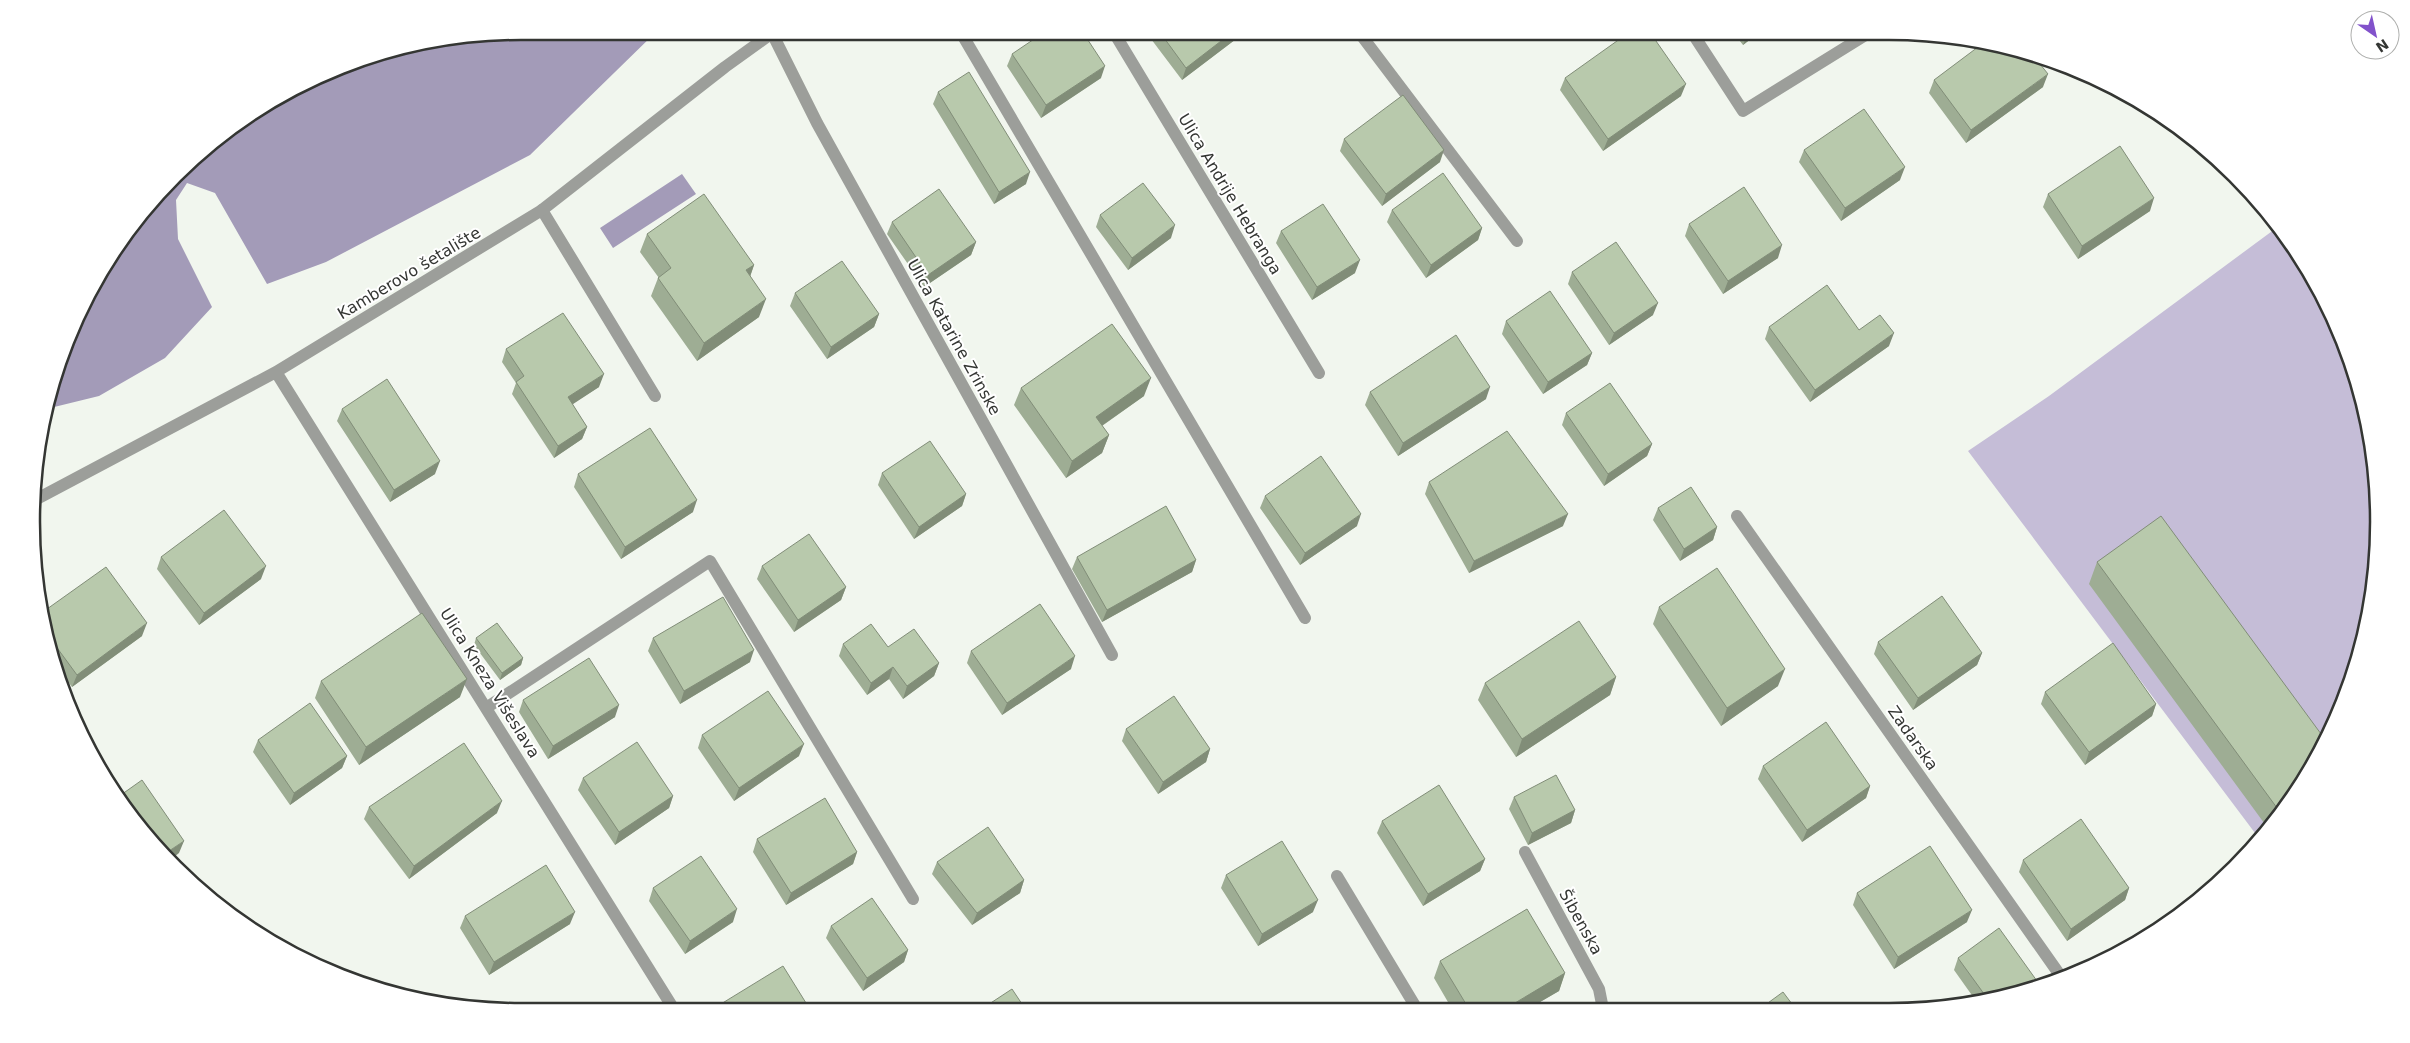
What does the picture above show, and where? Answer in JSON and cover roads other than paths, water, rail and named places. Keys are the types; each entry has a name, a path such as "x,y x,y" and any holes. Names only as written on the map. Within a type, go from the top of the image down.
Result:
{"street":[{"name":"Kamberovo šetalište","path":"41,497 276,372 542,210 725,66 762,40"},
{"name":"Ulica Katarine Zrinske","path":"777,40 817,123 1112,656"},
{"path":"965,40 1305,618"},
{"name":"Ulica Andrije Hebranga","path":"1118,40 1319,373"},
{"path":"1365,40 1517,241"},
{"path":"1696,40 1743,112 1858,40"},
{"path":"542,210 655,396"},
{"name":"Ulica Kneza Višeslava","path":"276,372 671,1003"},
{"name":"Zadarska","path":"1737,516 2058,972"},
{"path":"486,708 710,561 913,899"},
{"name":"Šibenska","path":"1525,852 1599,989 1602,1003"},
{"path":"1337,876 1413,1003"}]}
